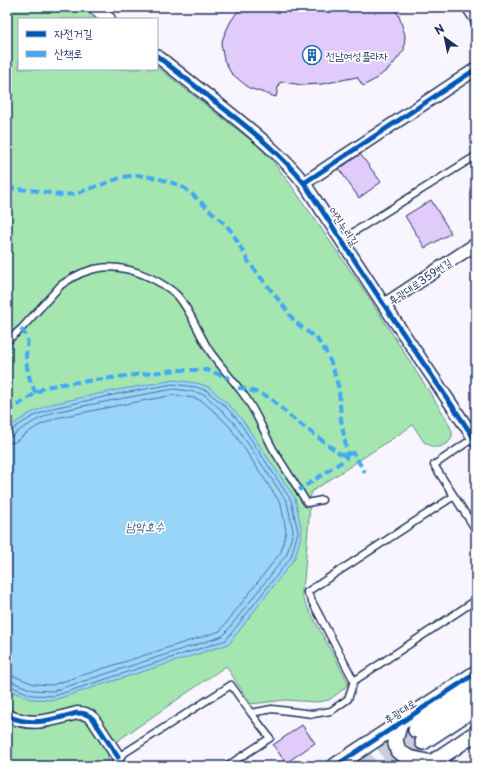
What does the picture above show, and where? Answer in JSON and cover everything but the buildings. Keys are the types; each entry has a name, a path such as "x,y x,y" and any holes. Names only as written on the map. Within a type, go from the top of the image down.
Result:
{"street":[{"path":"94,7 108,18"},
{"name":"어진누리길","path":"158,57 246,126 293,169 304,183 384,305 475,439"},
{"path":"304,183 476,69"},
{"name":"후광대로359번길","path":"384,305 476,244"},
{"name":"후광대로","path":"338,765 476,673"},
{"path":"476,690 420,736 476,707"},
{"path":"7,716 16,720 39,722 84,713 93,719 117,761"},
{"path":"400,723 395,740 398,751 409,758 430,764 476,733"}],"lane":[{"path":"466,7 476,24"},
{"path":"341,240 474,157 476,160"},
{"path":"7,341 21,329 61,285 85,271 113,267 122,268 140,273 155,280 176,294 187,310 210,352 245,396 273,448 307,503 322,500"},
{"path":"475,439 434,465 476,530"},
{"path":"354,681 307,592 454,496"},
{"path":"251,713 272,709 313,714 331,711 348,699 354,681 476,600"},
{"path":"117,761 231,685 270,738 227,766"}],"green space":[{"path":"7,7 81,7 95,18 18,18 18,70 158,70 158,68 256,144 272,160 291,185 368,296 446,418 452,431 452,438 448,443 440,447 433,447 424,442 413,425 311,492 302,597 348,682 347,686 329,700 317,702 285,700 251,704 226,666 107,748 109,766 7,766"}],"water":[{"name":"남악호수","path":"174,380 197,383 209,387 241,418 295,498 302,532 295,558 229,644 54,700 31,699 8,690 7,429 31,413 51,404"}],"tunnel":[{"path":"361,766 416,730"},
{"path":"387,766 423,742"}],"marked path":[{"path":"7,188 39,191 60,195 75,194 123,177 137,175 157,178 184,188 225,224 232,232 250,264 295,322 317,339 326,352 332,365 339,389 341,419 347,453 346,459 299,490"},
{"path":"21,329 28,343 26,359 27,368 30,381 36,393"},
{"path":"7,412 45,387 62,384 176,370 206,370 230,378"},
{"path":"238,388 247,389 269,397 291,417 339,453 344,455 353,453 365,472"}],"cycle path":[{"path":"158,57 255,134 276,152 295,172 304,183 476,441"},
{"path":"304,183 476,69"},
{"path":"335,766 476,673"},
{"path":"7,716 34,722 51,720 77,713 86,714 93,719 118,757"}],"place":[{"name":"전남여성플라자","path":"312,55"}]}
